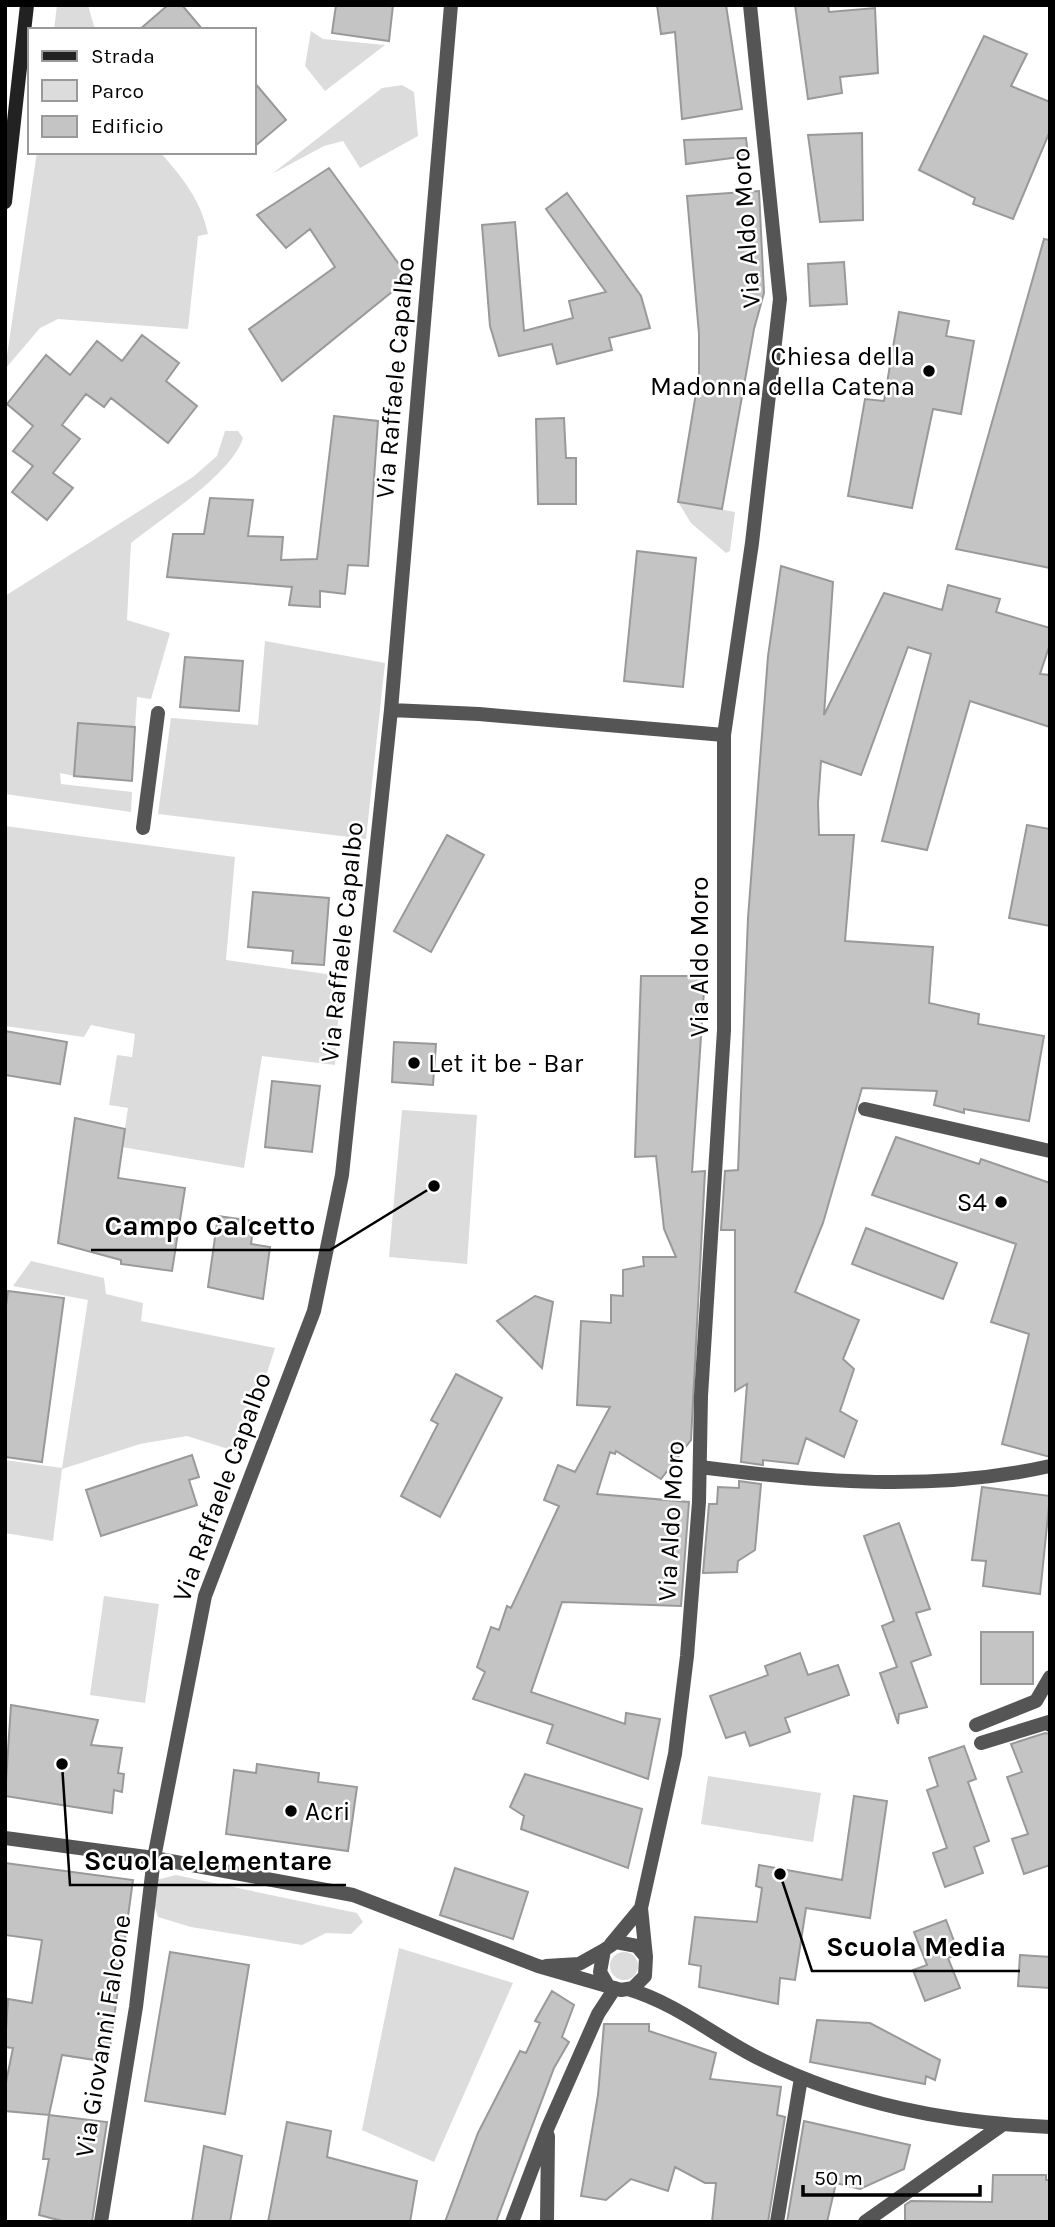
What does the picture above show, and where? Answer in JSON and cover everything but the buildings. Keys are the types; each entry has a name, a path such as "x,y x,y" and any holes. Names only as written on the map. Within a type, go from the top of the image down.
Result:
{"main road":[{"path":"5,202 27,5"}],"street":[{"name":"Via Raffaele Capalbo","path":"154,1858 205,1596 314,1311 342,1175 391,710 451,5"},
{"name":"Via Aldo Moro","path":"646,1957 641,1908 675,1754 687,1656 700,1467 701,1396 724,1030 724,735 752,543 780,299 750,5"},
{"path":"391,710 479,714 724,735"},
{"path":"142,828 158,713"},
{"path":"865,1109 1050,1151"},
{"path":"700,1467 792,1479 901,1484 1021,1473 1050,1466"},
{"path":"976,1725 1036,1701 1050,1677"},
{"path":"981,1743 1049,1722 1050,1724"},
{"path":"5,1838 154,1858 353,1895 538,1966 659,1999 757,2057 822,2088 890,2106 1002,2125 1050,2127"},
{"name":"Via Giovanni Falcone","path":"101,2222 136,2007 154,1858"},
{"name":"Via Aldo Moro","path":"607,1948 641,1908"},
{"path":"538,1966 579,1964 616,1942 631,1942 646,1957 645,1976 659,1999"},
{"path":"607,1948 600,1972 616,1987 638,1985 645,1976"},
{"path":"512,2222 548,2127 598,2014 616,1987"},
{"path":"777,2222 801,2078"},
{"path":"865,2222 1002,2125"},
{"path":"547,2222 548,2127"}],"green space":[{"path":"57,5 88,5 94,28 54,28"},
{"path":"311,31 323,39 385,45 325,91 305,66"},
{"path":"402,85 414,92 418,136 360,168 343,141 324,146 272,174 382,88"},
{"path":"37,154 162,154 196,200 208,234 198,236 188,329 58,319 40,328 5,369"},
{"path":"225,431 238,431 243,438 225,466 195,495 131,543 127,620 170,633 151,699 137,697 135,727 78,723 74,776 60,773 61,784 132,792 131,812 5,794 5,596 193,477 217,456"},
{"path":"678,502 735,512 730,551 726,553 691,523"},
{"path":"265,641 385,663 366,839 158,814 171,718 258,725"},
{"path":"5,826 235,857 226,960 341,976 335,1065 262,1056 244,1168 122,1147 128,1108 109,1105 117,1055 132,1057 135,1034 91,1025 84,1037 5,1026"},
{"path":"402,1110 477,1115 467,1264 389,1257"},
{"path":"31,1261 104,1278 106,1294 143,1303 141,1321 275,1348 241,1453 187,1436 140,1444 62,1469 53,1541 5,1533 5,1460 62,1468 88,1300 13,1286"},
{"path":"104,1596 159,1604 145,1703 90,1695"},
{"path":"708,1776 821,1793 813,1842 701,1824"},
{"path":"176,1875 357,1913 363,1922 351,1934 326,1933 302,1945 191,1927 158,1917 155,1908 156,1880"},
{"path":"399,1948 513,1983 434,2162 362,2130"},
{"path":"624,1952 634,1956 638,1966 634,1976 624,1980 614,1976 610,1966 614,1956"}],"place":[{"name":"Chiesa della Madonna della Catena","path":"929,371"},
{"name":"Let it be - Bar","path":"414,1063"},
{"name":"Campo Calcetto","path":"434,1186"},
{"name":"S4","path":"1001,1202"},
{"name":"Scuola elementare","path":"62,1764"},
{"name":"Acri","path":"291,1811"},
{"name":"Scuola Media","path":"780,1874"}]}
